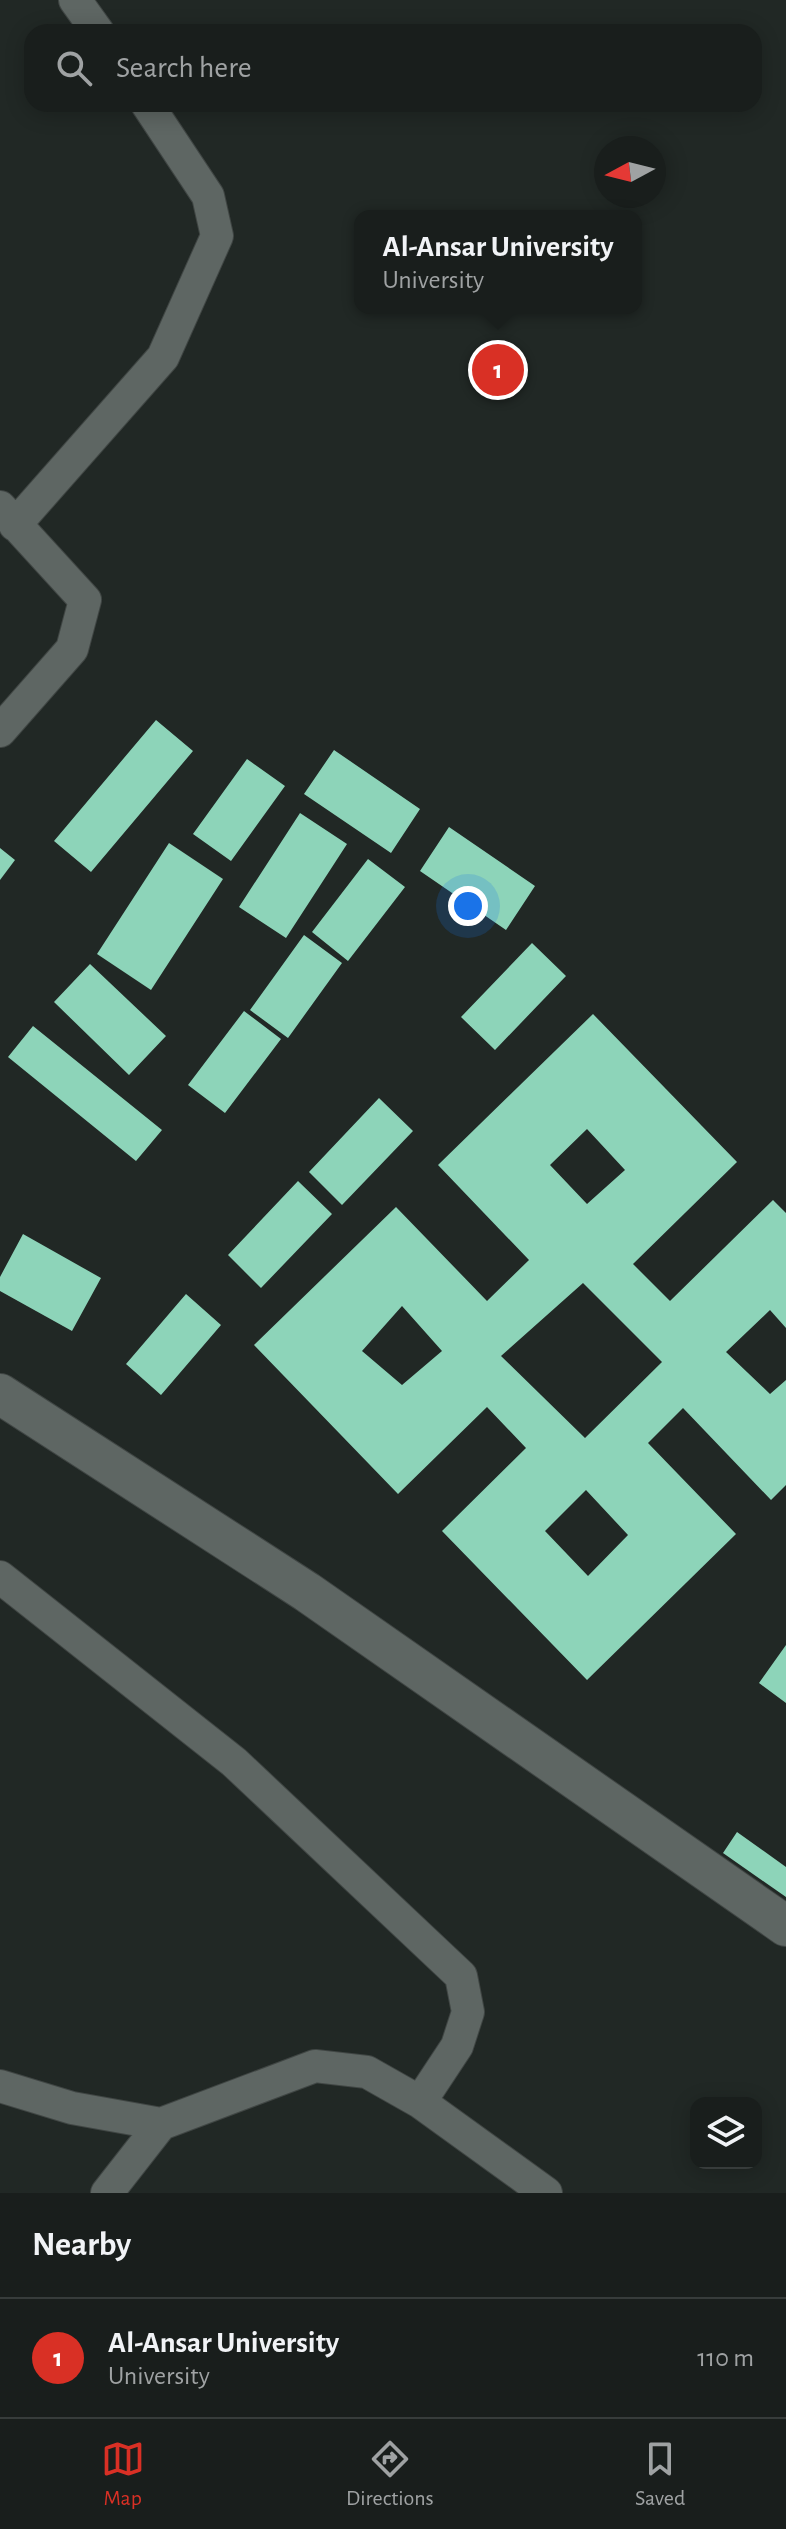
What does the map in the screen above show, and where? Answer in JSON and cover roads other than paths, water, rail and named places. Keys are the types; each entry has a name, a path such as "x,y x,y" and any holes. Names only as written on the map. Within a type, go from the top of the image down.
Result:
{"street":[{"path":"75,0 92,24"},
{"path":"0,731 72,649 85,600 8,516 163,357 217,236 208,196 152,112"},
{"path":"0,1394 307,1592 786,1926"},
{"path":"0,1577 234,1762 461,1976 468,2012 457,2046 420,2102"},
{"path":"0,2086 72,2108 161,2124 315,2066 367,2072 420,2102 536,2190"},
{"path":"107,2193 161,2124"}],"place":[{"name":"Al-Ansar University","path":"498,370"}]}
